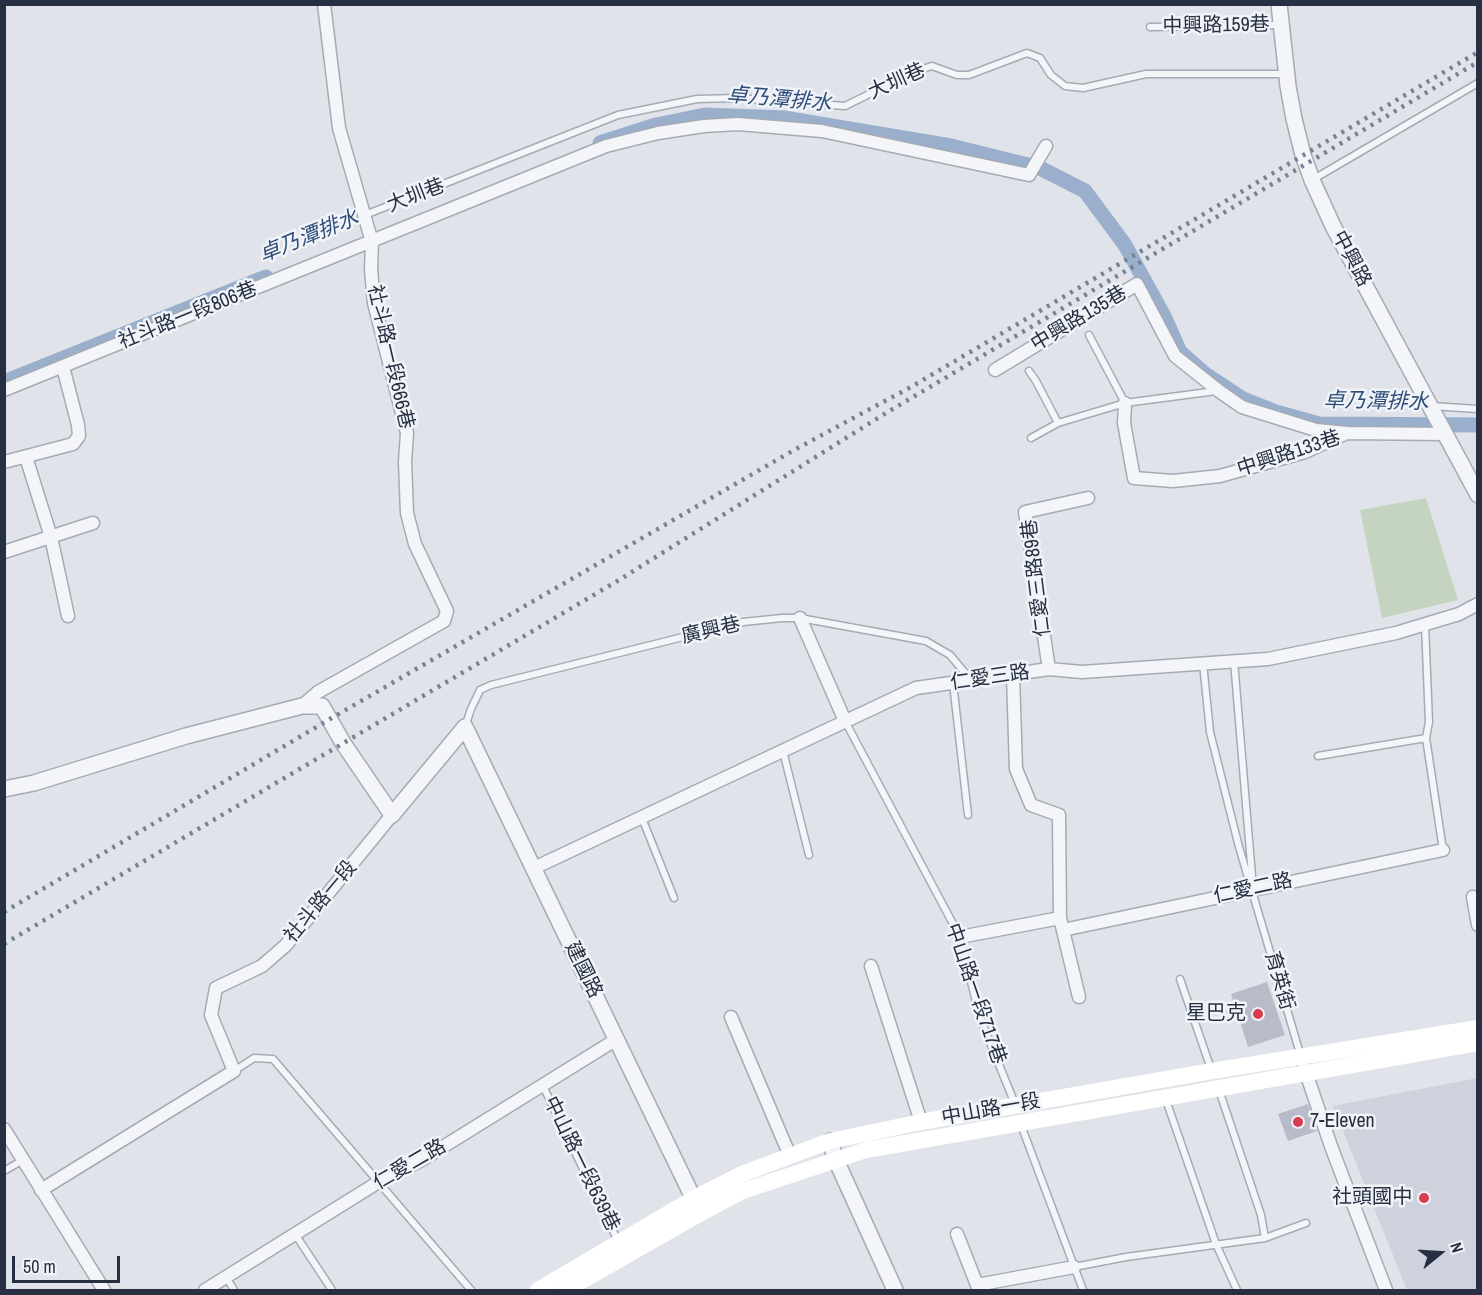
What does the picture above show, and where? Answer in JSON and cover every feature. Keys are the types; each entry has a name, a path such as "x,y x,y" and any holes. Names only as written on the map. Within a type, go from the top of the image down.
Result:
{"main road":[{"name":"中山路一段","path":"1304,1065 1478,1028"},
{"name":"中山路一段","path":"566,1290 697,1206 742,1174 830,1141 921,1122 1016,1106 1478,1043"},
{"name":"中山路一段","path":"538,1290 619,1243 697,1206 866,1150 1165,1098 1215,1080"}],"street":[{"name":"大圳巷","path":"324,4 339,128 365,220"},
{"name":"中興路","path":"1279,4 1294,119 1312,180 1333,226 1478,495"},
{"name":"大圳巷","path":"372,242 606,146 658,133 704,126 738,123 822,131 1029,175 1046,146"},
{"path":"365,220 372,242"},
{"name":"社斗路一段806巷","path":"4,390 372,242"},
{"name":"社斗路一段666巷","path":"302,706 318,692 444,621 447,611 415,544 407,513 405,462 408,433 374,303 371,269 372,242"},
{"name":"中興路135巷","path":"995,370 1137,284 1175,356 1242,407 1316,430 1347,434"},
{"path":"4,462 73,444 79,436 63,367"},
{"name":"中興路133巷","path":"1125,403 1124,423 1134,478 1173,482 1220,476 1305,452 1347,434 1445,434"},
{"path":"26,457 51,537 68,616"},
{"name":"仁愛三路89巷","path":"1049,669 1025,512 1088,498"},
{"path":"4,552 93,523"},
{"name":"仁愛三路","path":"534,868 916,688 1049,669 1082,672 1269,659 1396,633 1459,614 1478,604"},
{"path":"800,618 845,721"},
{"path":"1013,675 1016,769 1031,806 1059,815 1062,924 1078,997"},
{"path":"4,789 34,783 186,736 302,706 322,706 343,743 392,815 465,727"},
{"name":"建國路","path":"465,727 697,1206"},
{"name":"社斗路一段","path":"234,1071 211,1015 216,988 261,966 286,945 392,815"},
{"name":"仁愛二路","path":"960,937 1062,924 1252,889 1443,850"},
{"path":"1473,897 1478,925"},
{"path":"872,966 921,1122"},
{"path":"731,1017 790,1156"},
{"name":"仁愛二路","path":"205,1290 377,1183 425,1158 617,1040"},
{"name":"育英街","path":"1304,1065 1332,1149 1386,1290"},
{"path":"41,1190 234,1071"},
{"path":"4,1129 104,1290"},
{"path":"830,1141 836,1160 895,1290"},
{"path":"957,1234 978,1288 1074,1267"}],"lane":[{"name":"中興路159巷","path":"1150,27 1282,25"},
{"name":"大圳巷","path":"365,220 618,115 697,99 738,98 845,106 916,71 932,66 957,75 969,75 1027,53 1040,58 1051,75 1065,86 1083,88 1146,74 1287,74"},
{"path":"1312,180 1478,83"},
{"path":"1089,335 1125,403"},
{"path":"1029,371 1058,423"},
{"path":"1031,438 1058,423 1125,403 1220,391"},
{"path":"1431,406 1478,409"},
{"name":"廣興巷","path":"465,727 480,690 490,685 743,622 800,618 926,641 951,655 970,679"},
{"path":"1425,624 1429,722 1426,738 1443,850"},
{"path":"1234,661 1252,889"},
{"name":"育英街","path":"1203,663 1210,732 1239,847 1304,1065"},
{"path":"952,682 968,815"},
{"name":"中山路一段717巷","path":"845,721 960,937 980,1018 1016,1106 1020,1124 1083,1290"},
{"path":"1317,756 1426,738"},
{"path":"782,751 808,855"},
{"path":"642,817 674,898"},
{"path":"1180,980 1261,1215 1265,1238"},
{"path":"234,1071 254,1058 273,1059 471,1290"},
{"name":"中山路一段639巷","path":"542,1085 619,1243"},
{"path":"1165,1098 1216,1244 1237,1290"},
{"path":"4,1171 23,1160"},
{"path":"1074,1267 1126,1257 1265,1238 1306,1223"},
{"path":"295,1234 332,1290"},
{"path":"226,1277 234,1290"}],"shaded area":[{"name":"社頭國中","path":"1477,1078 1477,1290 1407,1290 1333,1106"}],"green space":[{"path":"1426,498 1458,600 1382,618 1360,510"}],"building":[{"name":"星巴克","path":"1267,982 1285,1035 1248,1047 1231,994"},
{"name":"7-Eleven","path":"1308,1104 1317,1131 1288,1141 1278,1114"}],"waterway":[{"name":"卓乃潭排水","path":"600,143 656,125 705,115 784,118 951,146 1040,168 1085,191 1125,245 1164,316 1180,352 1205,374 1243,399 1276,412 1319,424 1478,425"},
{"name":"卓乃潭排水","path":"4,382 266,277"}],"railway":[{"path":"4,912 330,719 794,450 911,387 1478,52"},
{"path":"4,944 619,580 886,413 1478,62"}],"place":[{"name":"星巴克","path":"1258,1014"},
{"name":"7-Eleven","path":"1298,1122"},
{"name":"社頭國中","path":"1424,1198"}]}
